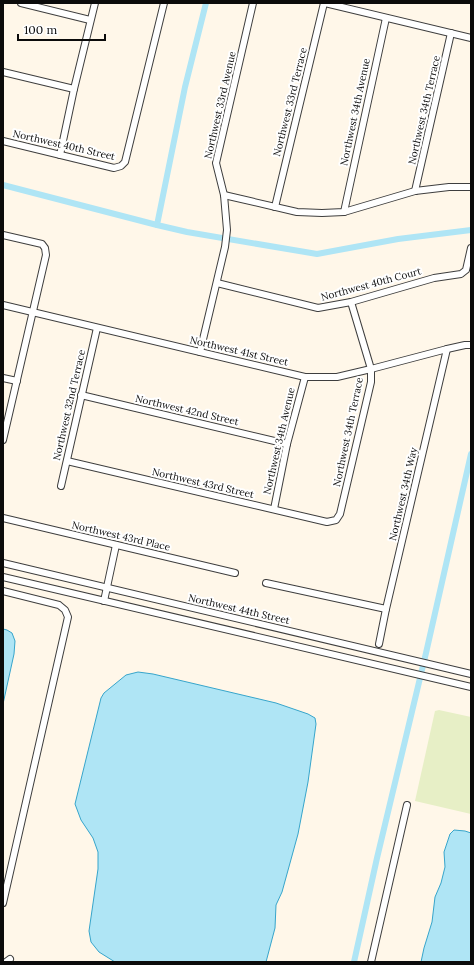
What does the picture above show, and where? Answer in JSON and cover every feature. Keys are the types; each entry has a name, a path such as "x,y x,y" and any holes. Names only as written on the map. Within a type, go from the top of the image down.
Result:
{"street":[{"path":"21,3 90,20"},
{"path":"60,155 95,3"},
{"name":"Northwest 40th Street","path":"3,142 114,168 121,166 125,162 164,3"},
{"name":"Northwest 33rd Avenue","path":"200,352 225,247 227,230 224,196 216,163 253,3"},
{"path":"324,3 471,38"},
{"name":"Northwest 33rd Terrace","path":"275,207 324,3"},
{"name":"Northwest 34th Avenue","path":"344,212 386,18"},
{"name":"Northwest 34th Terrace","path":"415,191 452,33"},
{"path":"3,72 74,89"},
{"path":"224,196 297,212 322,213 344,212 415,191 449,187 471,187"},
{"path":"3,235 42,244 45,248 46,255 3,440"},
{"name":"Northwest 40th Court","path":"217,283 318,308 352,302 434,278 461,274 466,270 471,248"},
{"name":"Northwest 34th Terrace","path":"336,520 340,514 370,384 372,369 352,302"},
{"name":"Northwest 41st Street","path":"3,305 305,377 337,377 447,349 471,345"},
{"name":"Northwest 32nd Terrace","path":"61,486 97,328"},
{"name":"Northwest 34th Way","path":"379,644 447,349"},
{"name":"Northwest 34th Avenue","path":"274,509 288,444 305,377"},
{"path":"3,378 17,381"},
{"name":"Northwest 42nd Street","path":"81,396 288,444"},
{"name":"Northwest 43rd Street","path":"67,461 327,522 336,520"},
{"name":"Northwest 43rd Place","path":"3,518 235,573"},
{"path":"104,601 116,545"},
{"name":"Northwest 44th Street","path":"3,563 471,674"},
{"path":"3,577 471,687"},
{"path":"266,582 386,609"},
{"path":"3,591 59,606 66,610 68,617 3,903"},
{"path":"370,664 373,651"},
{"path":"371,962 407,805"}],"green space":[{"path":"439,710 471,717 471,814 415,801 435,711"}],"water":[{"path":"3,629 12,633 15,641 14,654 3,704"},
{"path":"138,672 153,674 276,703 308,714 315,718 316,724 308,782 298,834 282,892 276,905 275,928 266,962 115,962 99,952 91,942 89,931 98,869 98,852 93,838 81,820 75,804 101,698 104,693 126,675"},
{"path":"454,830 471,833 471,962 421,962 432,922 435,897 441,883 445,867 444,852 450,834"}],"waterway":[{"path":"206,3 185,87 157,225 187,232 317,254 398,239 471,230"},
{"path":"3,185 157,225"},
{"path":"354,962 471,454"}]}
